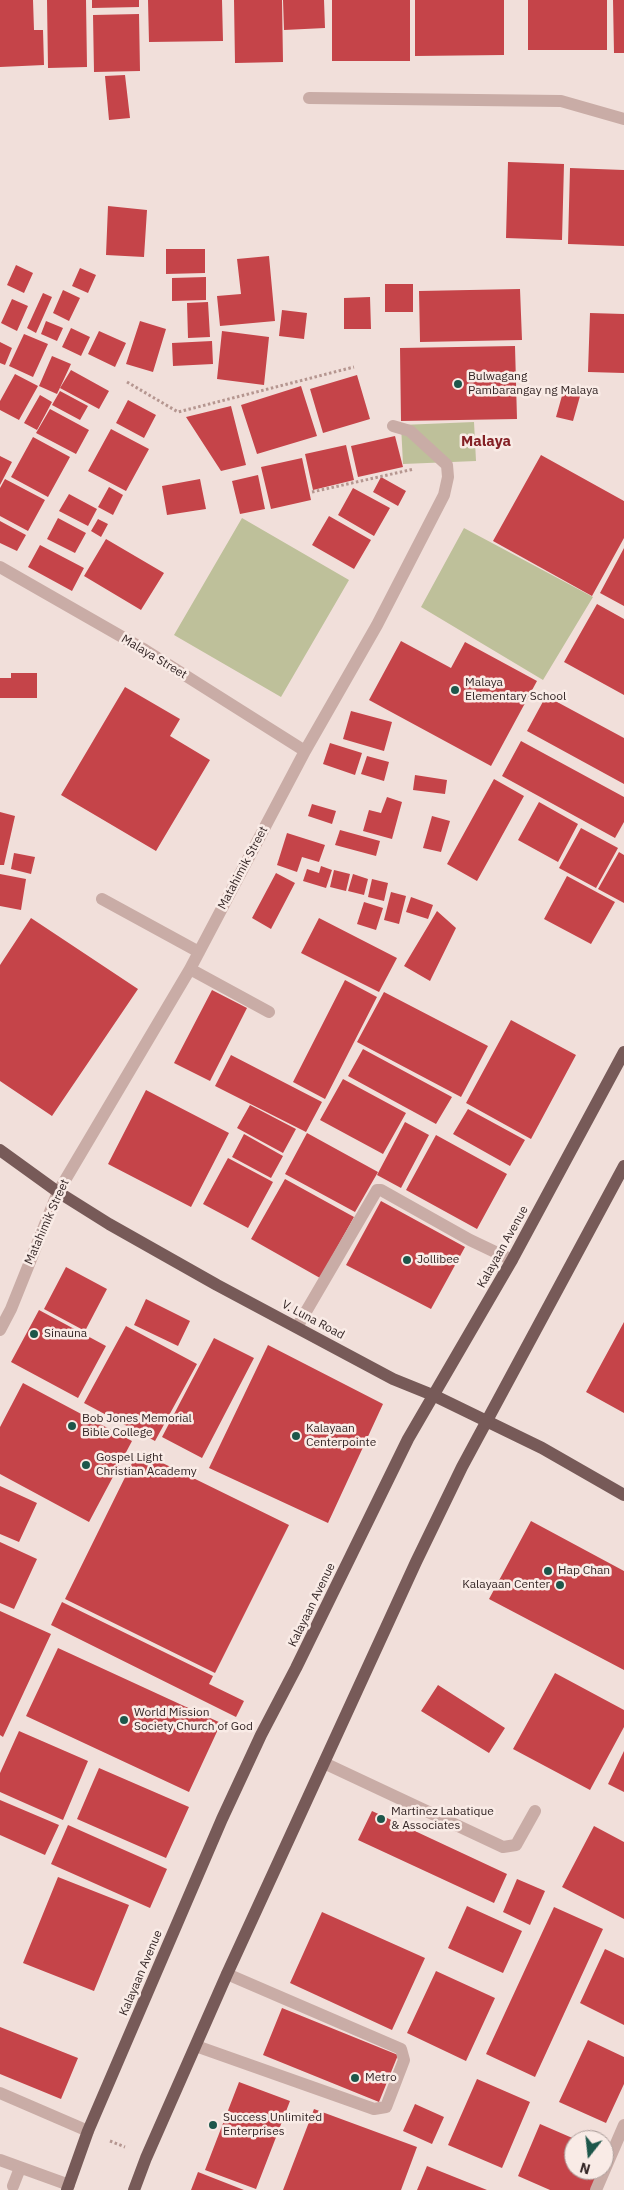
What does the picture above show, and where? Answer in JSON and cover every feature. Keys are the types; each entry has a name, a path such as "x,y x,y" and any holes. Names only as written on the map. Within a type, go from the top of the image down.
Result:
{"main road":[{"name":"Kalayaan Avenue","path":"68,2188 88,2131 222,1819 261,1735 296,1668 408,1439 435,1396 512,1260 624,1052"},
{"name":"V. Luna Road","path":"0,1150 58,1192 109,1224 297,1328 393,1379 487,1420 542,1448 624,1495"},
{"path":"134,2190 146,2158 227,1974 420,1553 462,1466 624,1166"}],"street":[{"path":"309,98 561,101 624,119"},
{"path":"393,426 410,431 447,465"},
{"name":"Matahimik Street","path":"0,1330 11,1309 58,1192 190,968 305,751 377,625 444,495 448,477 447,465"},
{"name":"Malaya Street","path":"0,567 144,650 305,751"},
{"path":"102,899 199,952"},
{"path":"190,968 268,1012"},
{"path":"297,1328 377,1190 381,1190 470,1240 512,1260"},
{"path":"324,1763 503,1847 516,1845 535,1810"},
{"path":"196,2046 374,2109 380,2110 386,2107 404,2060 401,2049 227,1974"},
{"path":"0,2093 88,2131"},
{"path":"596,2190 624,2125"},
{"path":"0,2160 68,2188"},
{"path":"13,2186 20,2168"}],"path":[{"path":"127,382 178,412 354,367"},
{"path":"312,492 411,469 447,465"},
{"path":"88,2131 146,2158"}],"green space":[{"path":"474,422 476,461 403,464 401,425"},
{"path":"242,518 349,580 281,697 174,635"},
{"path":"464,528 593,597 543,680 421,607"}],"building":[{"path":"0,0 33,0 34,30 43,30 44,65 0,67"},
{"path":"47,0 86,0 87,67 48,68"},
{"path":"92,0 139,0 139,7 92,8"},
{"path":"148,0 222,0 223,41 149,42"},
{"path":"234,0 282,0 283,62 235,63"},
{"path":"283,0 324,0 325,28 284,30"},
{"path":"332,0 410,0 410,61 332,61"},
{"path":"415,0 504,0 504,55 415,56"},
{"path":"528,0 607,0 607,50 528,50"},
{"path":"613,0 624,0 624,53 614,53"},
{"path":"139,14 140,71 94,72 93,15"},
{"path":"125,75 130,118 109,120 105,76"},
{"path":"508,162 564,164 562,240 506,238"},
{"path":"570,168 624,170 624,246 568,244"},
{"path":"108,206 147,210 144,257 106,255"},
{"path":"166,249 205,249 205,273 166,274"},
{"path":"269,256 275,321 220,326 217,296 241,294 237,259"},
{"path":"16,265 33,273 24,293 7,285"},
{"path":"80,268 96,275 88,293 72,286"},
{"path":"206,277 206,300 172,301 172,278"},
{"path":"385,284 413,284 413,312 385,312"},
{"path":"520,289 522,340 420,342 419,291"},
{"path":"63,290 80,298 69,321 53,313"},
{"path":"43,293 52,297 36,333 27,328"},
{"path":"370,297 371,329 344,329 344,298"},
{"path":"12,299 28,306 17,331 1,323"},
{"path":"208,302 210,337 188,338 187,303"},
{"path":"282,310 307,313 304,339 279,336"},
{"path":"590,313 624,314 624,373 588,372"},
{"path":"46,321 63,328 57,341 41,334"},
{"path":"140,321 166,329 153,372 126,364"},
{"path":"71,328 90,337 81,356 62,347"},
{"path":"99,331 126,343 115,367 88,354"},
{"path":"222,331 269,337 264,385 217,379"},
{"path":"24,334 48,344 33,377 9,366"},
{"path":"212,341 213,364 173,366 172,343"},
{"path":"0,342 12,348 5,365 0,363"},
{"name":"Bulwagang Pambarangay ng Malaya","path":"515,346 517,419 401,421 400,348"},
{"path":"52,356 71,364 57,394 39,386"},
{"path":"71,370 109,391 99,409 60,388"},
{"path":"15,374 38,386 19,420 0,410 0,401"},
{"path":"357,375 370,419 323,433 310,389"},
{"path":"565,385 582,389 573,421 556,417"},
{"path":"301,386 317,436 257,454 241,405"},
{"path":"60,391 88,406 80,420 52,405"},
{"path":"40,395 52,402 37,430 24,423"},
{"path":"128,400 156,415 144,438 116,423"},
{"path":"231,406 246,465 221,471 186,417"},
{"path":"50,409 89,430 76,454 36,433"},
{"path":"111,429 149,449 126,491 88,471"},
{"path":"395,436 403,467 358,477 351,446"},
{"path":"33,437 70,457 48,497 11,477"},
{"path":"346,445 354,480 313,490 305,454"},
{"path":"541,455 624,501 624,538 592,596 493,541"},
{"path":"0,456 12,462 0,485"},
{"path":"302,458 311,500 271,509 261,467"},
{"path":"258,475 265,509 240,514 232,481"},
{"path":"381,477 406,491 398,506 373,492"},
{"path":"5,479 45,500 28,531 0,516 0,488"},
{"path":"200,479 206,509 167,515 162,486"},
{"path":"109,487 123,495 113,515 98,507"},
{"path":"353,488 390,508 374,536 338,515"},
{"path":"69,494 97,509 88,526 59,511"},
{"path":"329,516 371,540 354,569 312,545"},
{"path":"58,518 86,533 75,553 47,539"},
{"path":"98,519 108,524 101,537 91,531"},
{"path":"0,521 26,535 17,551 0,543"},
{"path":"106,539 164,573 141,610 84,576"},
{"path":"40,545 84,568 72,591 28,567"},
{"path":"624,548 624,606 600,593"},
{"path":"597,604 624,619 624,695 564,662"},
{"name":"Malaya Elementary School","path":"401,641 451,668 465,642 537,681 491,766 369,700"},
{"path":"11,673 37,673 37,698 0,698 0,678 11,678"},
{"path":"125,687 180,719 170,736 210,760 156,851 61,795"},
{"path":"546,696 624,738 624,784 527,731"},
{"path":"351,711 392,722 384,751 343,739"},
{"path":"521,741 624,797 624,822 615,838 502,776"},
{"path":"330,743 362,753 355,775 323,764"},
{"path":"367,756 389,762 384,781 361,774"},
{"path":"415,775 447,780 445,794 413,790"},
{"path":"494,779 524,796 477,881 447,864"},
{"path":"387,797 402,802 392,839 363,831 369,810 381,813"},
{"path":"539,802 578,824 558,862 518,840"},
{"path":"312,804 336,811 332,824 308,816"},
{"path":"0,812 15,816 4,865 0,865"},
{"path":"432,816 450,821 441,852 423,848"},
{"path":"581,828 618,848 596,888 559,868"},
{"path":"340,830 380,841 376,856 335,845"},
{"path":"287,833 325,845 319,862 302,857 297,872 277,865"},
{"path":"619,852 624,855 624,903 598,889"},
{"path":"14,853 35,857 31,874 11,869"},
{"path":"321,866 332,870 326,888 303,881 307,869 319,873"},
{"path":"334,870 350,874 346,891 330,887"},
{"path":"276,873 295,883 271,929 252,918"},
{"path":"0,874 26,879 21,910 0,906"},
{"path":"353,874 368,879 364,895 348,891"},
{"path":"567,876 615,902 591,944 544,919"},
{"path":"372,879 388,883 384,901 368,897"},
{"path":"391,892 406,896 399,924 384,920"},
{"path":"411,897 433,905 428,919 406,912"},
{"path":"364,902 383,908 376,930 357,924"},
{"path":"437,911 456,928 430,981 404,966"},
{"path":"31,918 138,989 52,1116 0,1081 0,965"},
{"path":"319,918 397,958 379,992 301,953"},
{"path":"345,980 377,997 325,1099 293,1082"},
{"path":"212,990 247,1008 210,1081 174,1063"},
{"path":"384,992 488,1046 461,1097 357,1042"},
{"path":"511,1020 576,1055 531,1139 466,1103"},
{"path":"363,1049 452,1097 436,1124 348,1076"},
{"path":"231,1055 322,1102 306,1132 215,1086"},
{"path":"343,1079 406,1113 383,1154 320,1120"},
{"path":"146,1090 229,1133 191,1207 108,1164"},
{"path":"250,1105 296,1129 283,1153 237,1128"},
{"path":"468,1109 525,1140 510,1166 453,1134"},
{"path":"405,1122 429,1135 401,1188 377,1175"},
{"path":"307,1133 378,1172 355,1212 285,1174"},
{"path":"244,1134 283,1156 271,1178 232,1157"},
{"path":"436,1135 507,1174 477,1229 406,1190"},
{"path":"228,1158 273,1182 248,1228 203,1204"},
{"path":"285,1179 354,1217 320,1278 251,1239"},
{"path":"381,1201 465,1247 431,1309 346,1265"},
{"path":"66,1267 107,1289 85,1331 44,1309"},
{"path":"146,1299 190,1321 178,1346 134,1325"},
{"path":"39,1310 106,1346 78,1398 11,1362"},
{"path":"624,1322 624,1413 586,1392"},
{"path":"126,1326 197,1364 155,1441 84,1403"},
{"path":"214,1338 254,1358 202,1458 162,1437"},
{"name":"Kalayaan Centerpointe","path":"268,1345 383,1404 328,1523 209,1468"},
{"path":"23,1383 132,1441 89,1522 0,1474 0,1427"},
{"path":"138,1451 289,1525 215,1673 65,1599"},
{"path":"0,1486 37,1503 19,1542 0,1534"},
{"name":"Kalayaan Center","path":"531,1521 624,1571 624,1670 489,1599"},
{"path":"0,1542 37,1559 14,1609 0,1603"},
{"path":"62,1602 213,1676 209,1684 244,1701 236,1717 51,1625"},
{"path":"0,1611 51,1634 3,1737 0,1735"},
{"name":"World Mission Society Church of God","path":"58,1648 221,1723 189,1792 26,1716"},
{"path":"555,1673 624,1710 624,1727 590,1790 513,1749"},
{"path":"438,1685 505,1728 489,1753 421,1711"},
{"path":"19,1731 88,1761 63,1820 0,1792 0,1773"},
{"path":"624,1751 624,1792 608,1784"},
{"path":"99,1768 189,1807 166,1858 77,1819"},
{"path":"0,1800 59,1825 45,1855 0,1835"},
{"path":"372,1811 507,1874 494,1903 358,1840"},
{"path":"68,1825 167,1869 150,1908 51,1864"},
{"path":"594,1826 624,1842 624,1919 562,1887"},
{"path":"58,1877 129,1905 94,1991 23,1963"},
{"path":"517,1879 545,1891 530,1925 503,1912"},
{"path":"467,1906 522,1931 503,1973 448,1948"},
{"path":"554,1907 603,1929 535,2077 486,2054"},
{"path":"322,1912 425,1958 392,2030 290,1983"},
{"path":"605,1949 624,1958 624,2025 580,2003"},
{"path":"436,1971 495,1998 466,2061 407,2033"},
{"name":"Metro","path":"282,2008 398,2055 379,2102 263,2055"},
{"path":"0,2027 78,2058 61,2099 0,2074"},
{"path":"588,2040 624,2057 624,2084 606,2123 559,2102"},
{"path":"477,2079 530,2102 502,2168 448,2145"},
{"path":"239,2082 290,2101 256,2189 205,2170"},
{"path":"415,2104 444,2117 432,2144 403,2131"},
{"path":"314,2109 417,2147 401,2190 283,2190"},
{"path":"540,2124 564,2134 564,2180 595,2180 591,2190 550,2190 518,2176"},
{"path":"427,2166 487,2190 417,2190"},
{"path":"198,2172 244,2190 191,2190"}],"place":[{"name":"Bulwagang Pambarangay ng Malaya","path":"458,384"},
{"name":"Malaya Elementary School","path":"455,690"},
{"name":"Jollibee","path":"407,1260"},
{"name":"Sinauna","path":"34,1334"},
{"name":"Bob Jones Memorial Bible College","path":"72,1426"},
{"name":"Kalayaan Centerpointe","path":"296,1436"},
{"name":"Gospel Light Christian Academy","path":"86,1465"},
{"name":"Hap Chan","path":"548,1571"},
{"name":"Kalayaan Center","path":"560,1585"},
{"name":"World Mission Society Church of God","path":"124,1720"},
{"name":"Martinez Labatique & Associates","path":"381,1819"},
{"name":"Metro","path":"355,2078"},
{"name":"Success Unlimited Enterprises","path":"213,2125"}],"district":[{"name":"Malaya","path":"486,442"}]}
